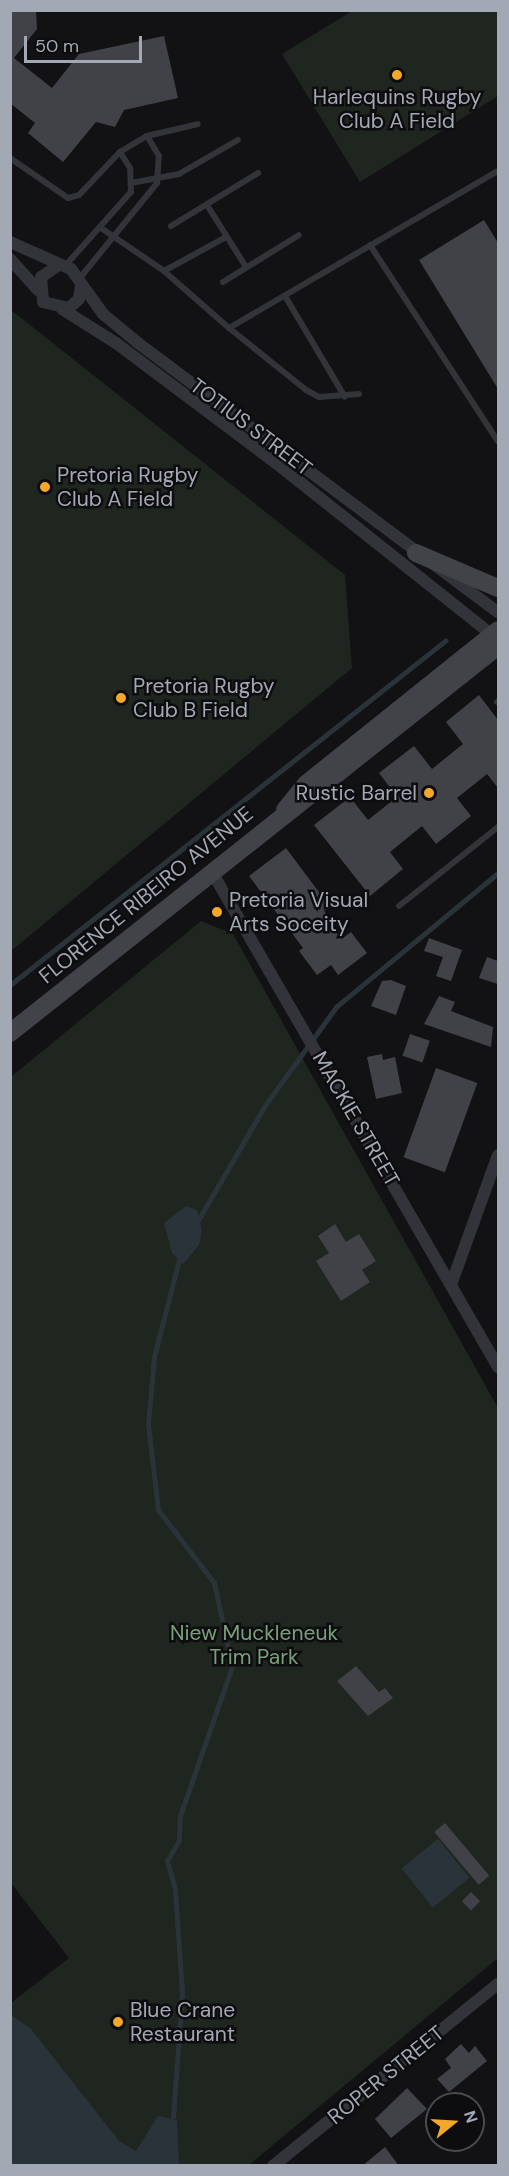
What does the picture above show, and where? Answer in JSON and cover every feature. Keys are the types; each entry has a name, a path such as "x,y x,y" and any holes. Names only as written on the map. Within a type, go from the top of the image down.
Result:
{"main road":[{"path":"416,553 498,588"},
{"name":"FLORENCE RIBEIRO AVENUE","path":"10,1034 283,813 306,784 497,638"}],"street":[{"name":"TOTIUS STREET","path":"10,242 61,266 80,282 103,314 138,343 416,553 498,612"},
{"path":"10,259 38,290 43,302 62,309 78,299 80,282"},
{"path":"38,290 45,271 61,266"},
{"name":"TOTIUS STREET","path":"62,309 116,343 276,463 497,638"},
{"name":"MACKIE STREET","path":"212,872 452,1282 498,1367"},
{"path":"452,1282 498,1155"},
{"name":"ROPER STREET","path":"273,2166 498,1984"}],"lane":[{"path":"10,158 68,198 79,195 120,152 147,136 198,124"},
{"path":"147,136 160,162 157,183"},
{"path":"80,282 110,236 157,183 237,140"},
{"path":"61,266 125,202 131,183 130,168 120,152"},
{"path":"229,328 498,171"},
{"path":"171,226 258,173"},
{"path":"131,183 157,183"},
{"path":"207,205 246,267"},
{"path":"101,228 164,271 229,328 306,390 345,397 359,394"},
{"path":"223,282 298,235"},
{"path":"164,271 226,237"},
{"path":"370,245 498,441"},
{"path":"285,296 345,397"},
{"path":"399,906 498,827"}],"green space":[{"name":"Harlequins Rugby Club A Field","path":"352,11 498,11 498,96 360,182 282,54"},
{"path":"10,309 345,575 352,668 11,951"},
{"name":"Niew Muckleneuk Trim Park","path":"201,921 233,934 498,1408 498,1958 249,2165 11,2165 11,2003 69,1958 11,1883 11,1077"}],"shaded area":[{"path":"186,1206 197,1210 202,1231 199,1245 183,1264 172,1253 164,1223"},
{"path":"438,1839 469,1878 433,1907 401,1869"},
{"path":"10,2014 31,2029 119,2141 136,2151 158,2116 177,2120 179,2165 11,2165"}],"building":[{"path":"10,10 36,10 37,29 14,58 52,88 79,54 164,36 178,98 124,110 115,127 96,122 63,162 28,133 35,123 10,103"},
{"path":"484,220 498,243 498,389 419,260"},
{"name":"Rustic Barrel","path":"479,695 498,720 498,788 487,774 457,798 471,816 436,844 422,826 390,852 403,869 370,896 314,825 350,797 368,820 397,797 379,773 414,746 432,769 463,744 446,722"},
{"path":"286,848 330,907 324,911 343,938 351,932 367,953 338,975 331,965 317,975 299,951 303,948 249,876"},
{"path":"429,938 462,950 451,981 436,976 443,957 424,951"},
{"path":"487,957 498,961 498,984 479,978"},
{"path":"391,980 406,986 396,1015 371,1006 382,981"},
{"path":"439,996 455,1002 451,1011 493,1027 491,1047 424,1024"},
{"path":"410,1034 430,1041 422,1063 403,1056"},
{"path":"382,1054 383,1060 395,1057 402,1093 376,1099 367,1057"},
{"path":"436,1068 477,1083 445,1172 404,1157"},
{"path":"335,1224 346,1242 359,1234 376,1261 362,1270 370,1282 341,1301 316,1261 329,1253 318,1236"},
{"path":"356,1666 379,1692 385,1688 393,1698 368,1716 337,1681"},
{"path":"445,1823 489,1876 479,1885 434,1832"},
{"path":"471,1892 480,1901 471,1910 462,1901"},
{"path":"461,2044 469,2053 475,2046 487,2061 449,2092 437,2079 451,2068 445,2059"},
{"path":"407,2088 425,2107 425,2111 391,2138 375,2119"},
{"path":"385,2147 399,2166 362,2166"}],"waterway":[{"path":"10,985 445,641"},
{"path":"196,1224 264,1107 336,1007 498,873"},
{"path":"173,2117 182,1993 175,1889 167,1861 179,1840 180,1816 232,1667 214,1583 158,1510 148,1424 154,1357 180,1256"}],"place":[{"name":"Harlequins Rugby Club A Field","path":"397,75"},
{"name":"Pretoria Rugby Club A Field","path":"45,487"},
{"name":"Pretoria Rugby Club B Field","path":"121,698"},
{"name":"Rustic Barrel","path":"429,793"},
{"name":"Pretoria Visual Arts Soceity","path":"217,912"},
{"name":"Blue Crane Restaurant","path":"118,2022"}]}
